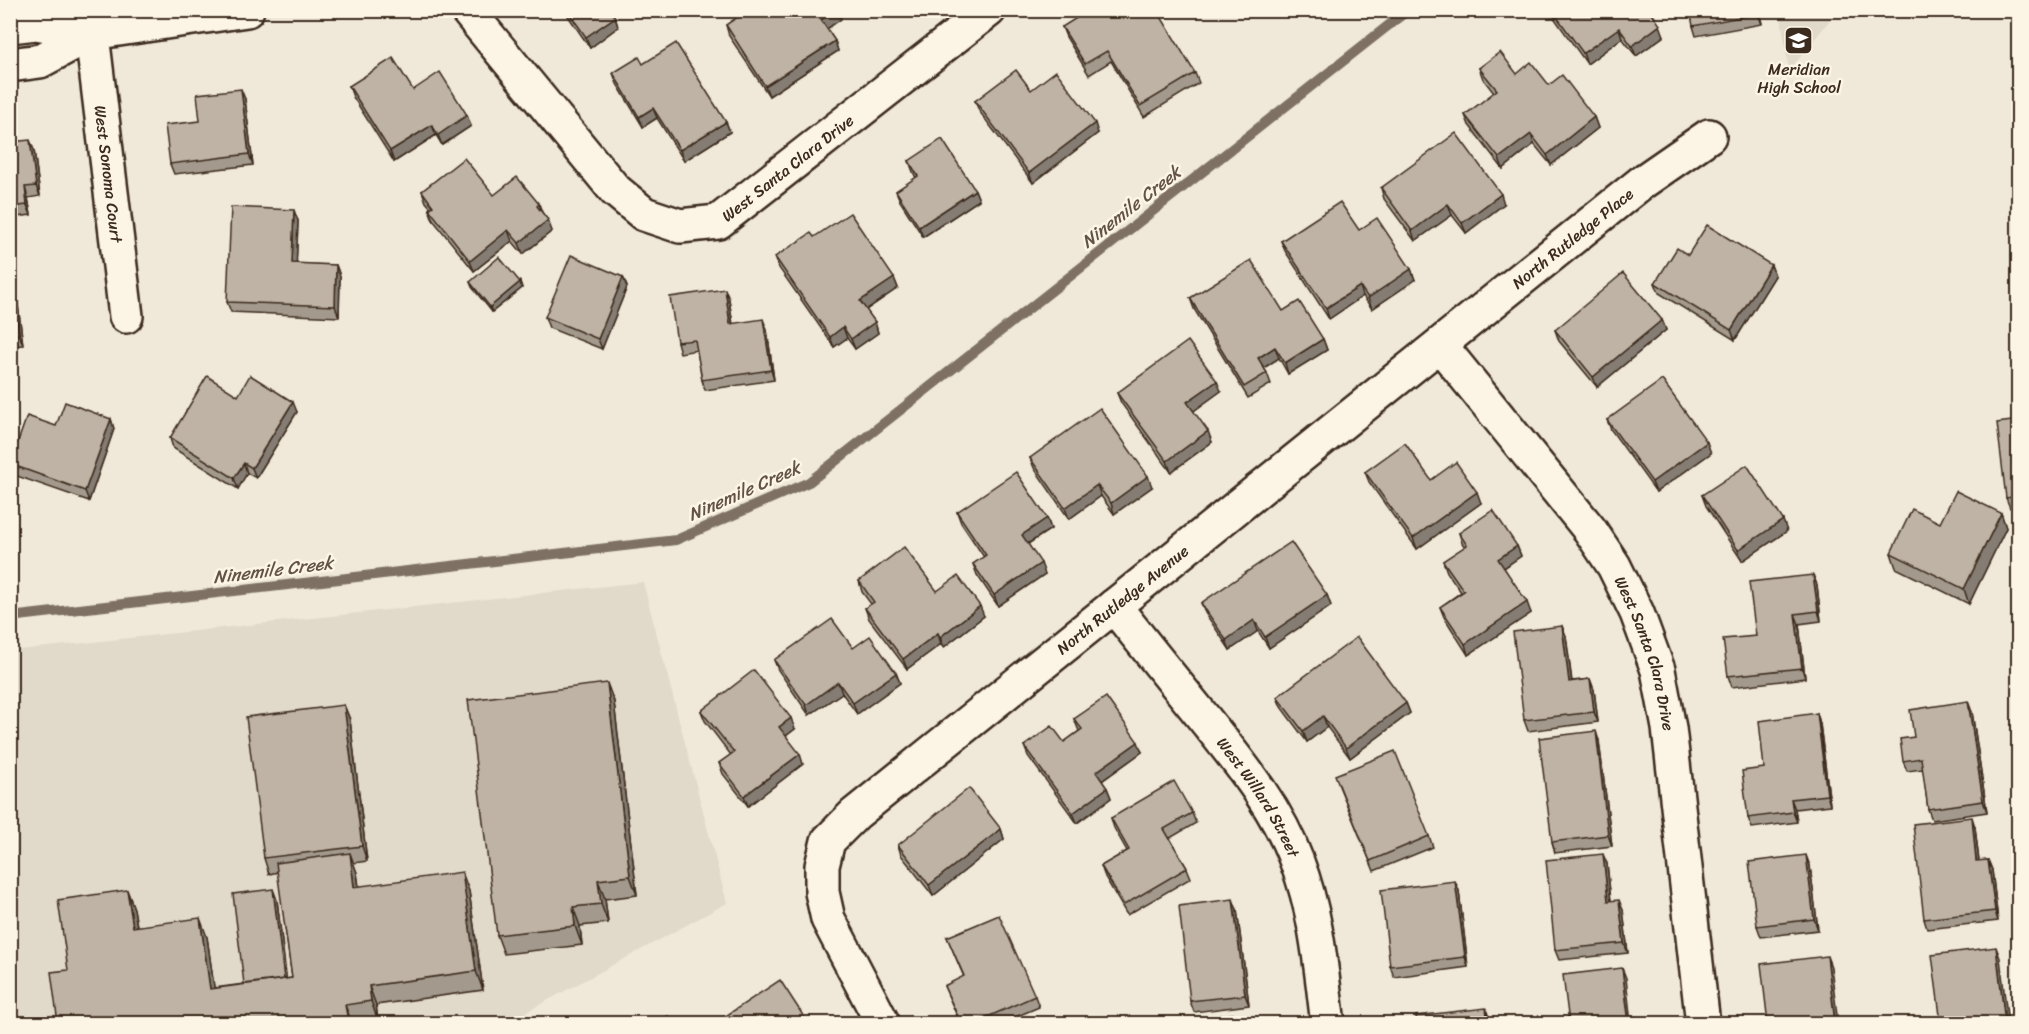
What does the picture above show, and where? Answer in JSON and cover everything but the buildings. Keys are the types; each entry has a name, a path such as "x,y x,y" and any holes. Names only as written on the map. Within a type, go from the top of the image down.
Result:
{"street":[{"path":"10,26 247,10"},
{"name":"West Santa Clara Drive","path":"467,10 615,190 644,214 680,226 718,222 989,10"},
{"path":"10,65 40,61 90,22"},
{"name":"West Sonoma Court","path":"90,22 126,316"},
{"name":"North Rutledge Place","path":"1440,345 1641,183 1708,136"},
{"name":"West Santa Clara Drive","path":"1440,345 1590,530 1614,566 1638,613 1658,670 1669,728 1703,1023"},
{"name":"North Rutledge Avenue","path":"883,1023 828,919 822,892 822,866 828,841 855,814 1440,345"},
{"name":"West Willard Street","path":"1114,606 1241,763 1282,827 1309,897 1319,947 1328,1023"}],"shaded area":[{"name":"Meridian High School","path":"1780,11 1837,11 1789,71"},
{"path":"643,582 727,903 506,1023 11,1023 10,651"}],"waterway":[{"name":"Ninemile Creek","path":"10,617 676,540 809,482 1408,10"}],"place":[{"name":"Meridian High School","path":"1799,41"}]}
